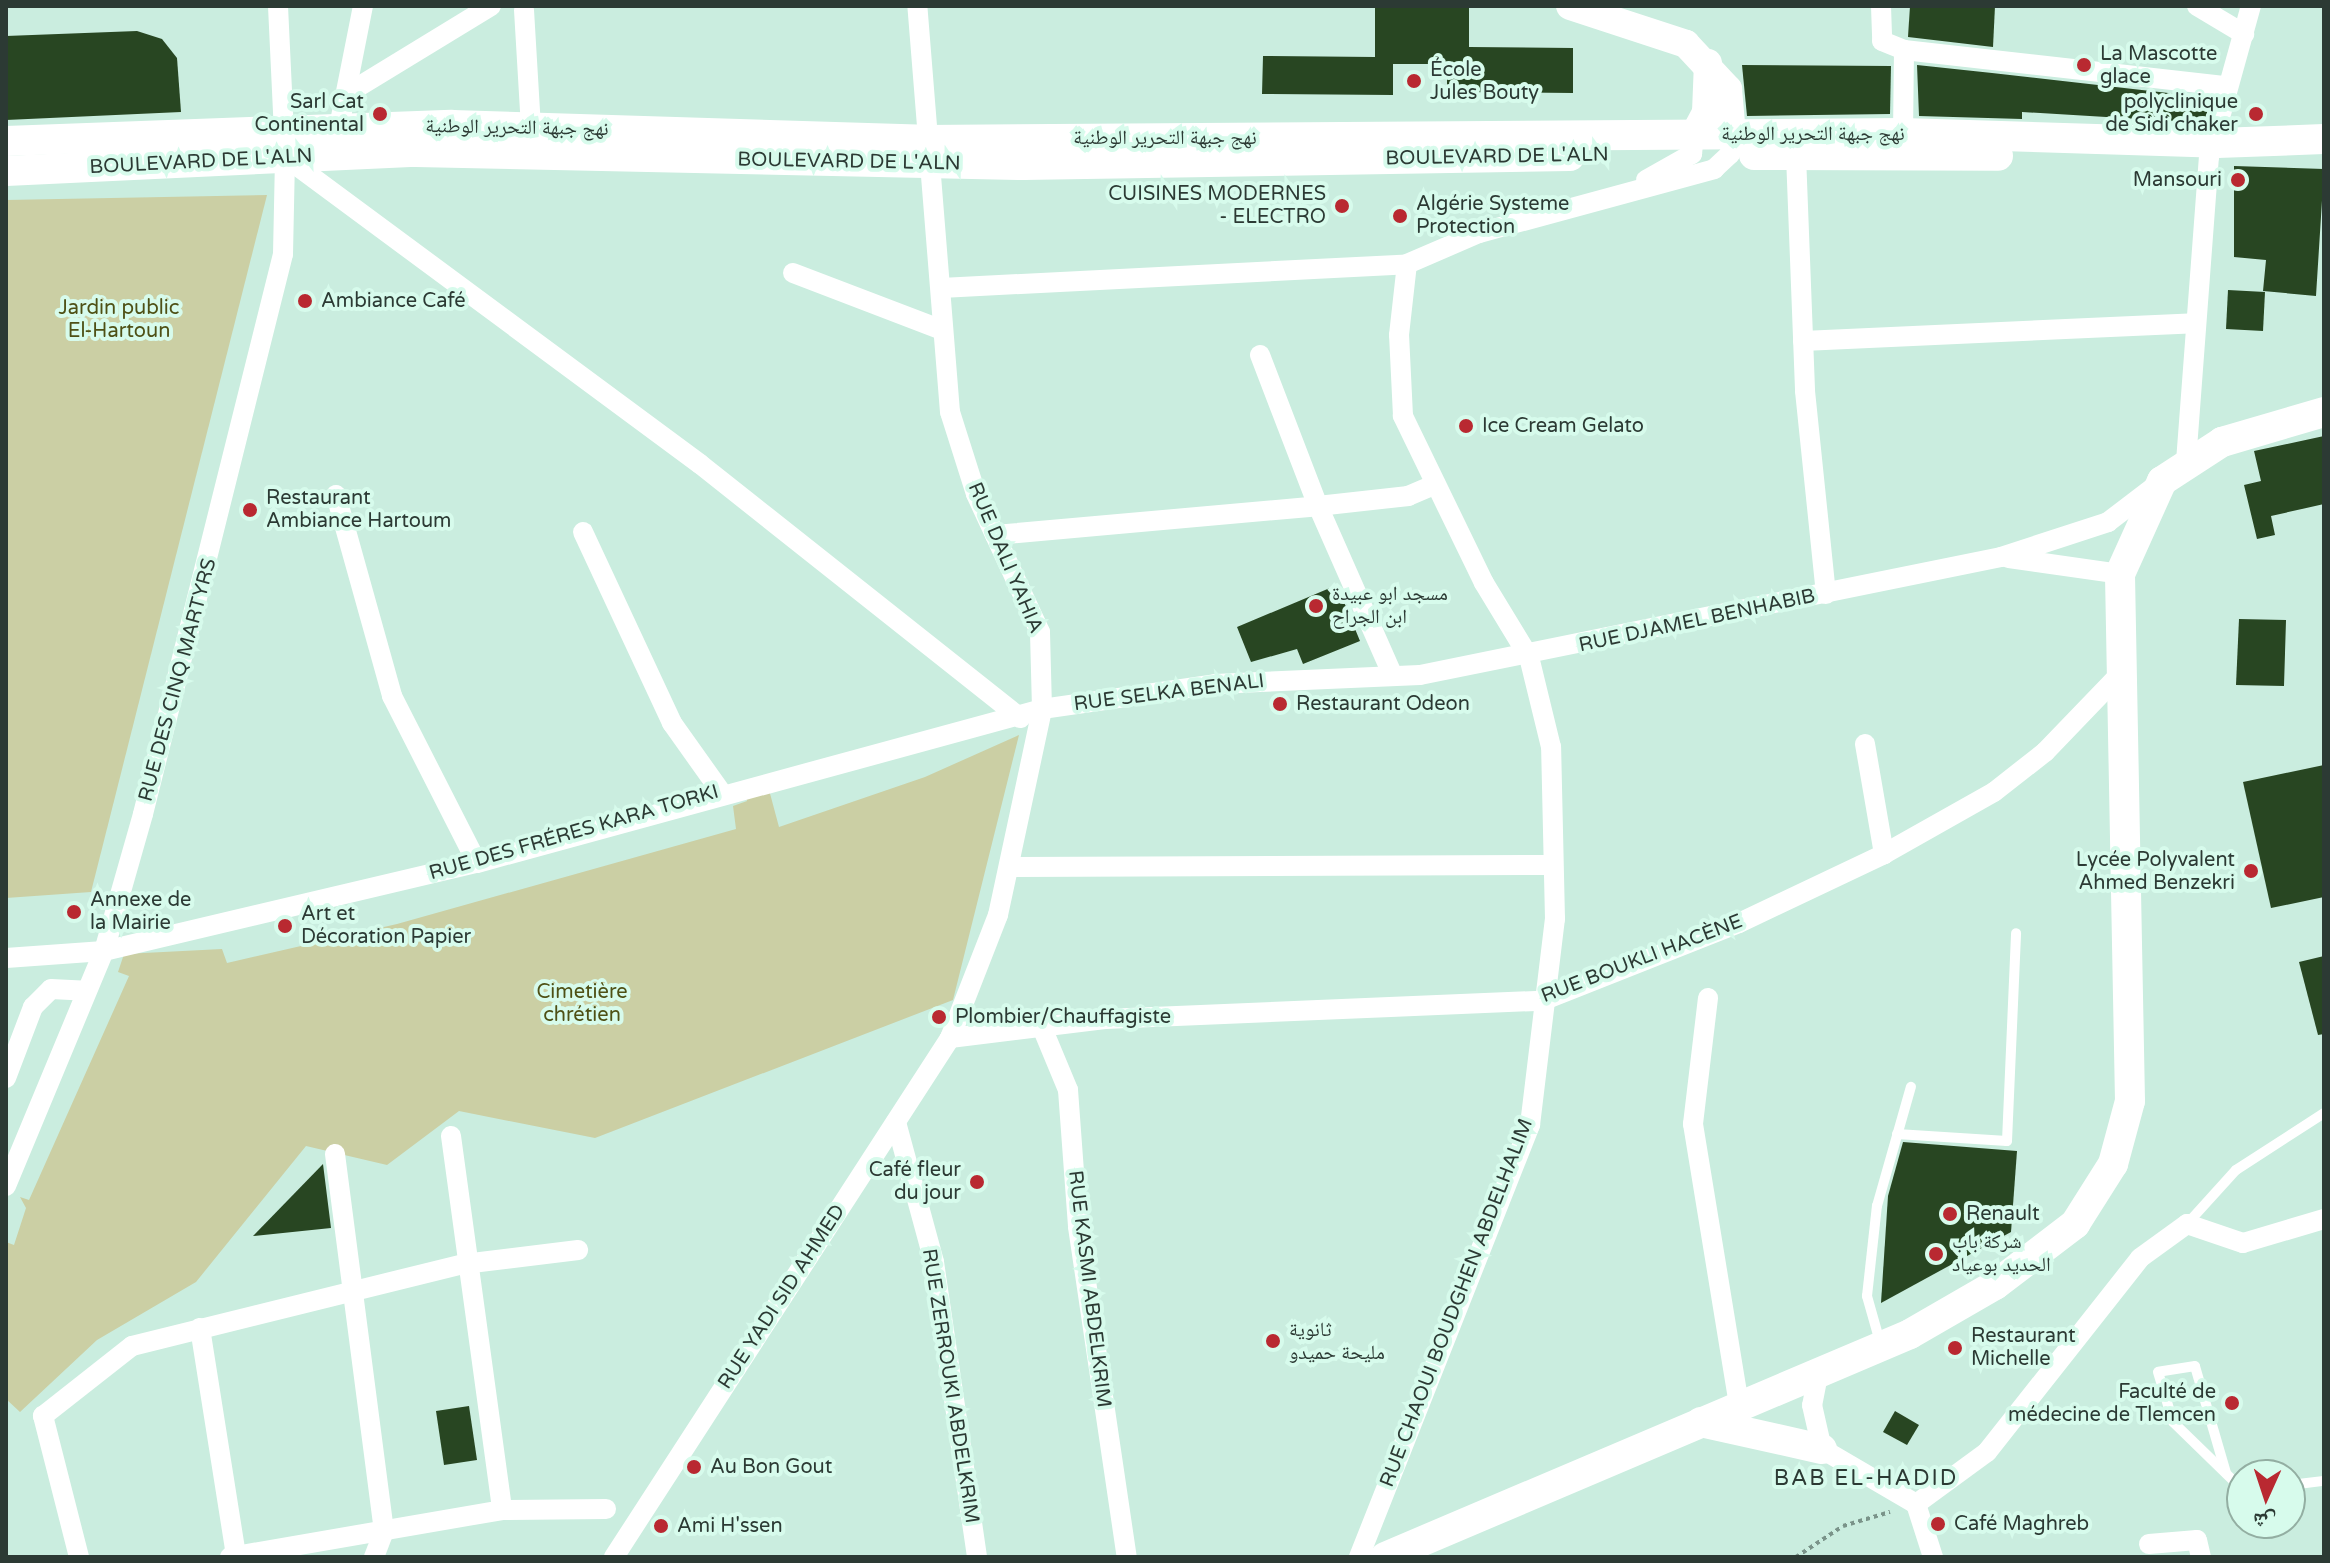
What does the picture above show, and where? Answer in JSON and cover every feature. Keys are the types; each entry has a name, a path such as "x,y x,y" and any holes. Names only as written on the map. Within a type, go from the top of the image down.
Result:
{"main road":[{"path":"1570,6 1664,31 1708,63 1728,89 1731,144"},
{"path":"1693,144 1706,112 1708,63"},
{"name":"نهج جبهة التحرير الوطنية","path":"6,141 284,143 339,127 531,128 930,152 1731,144 1903,133 2324,155"},
{"name":"نهج جبهة التحرير الوطنية","path":"1731,144 1796,155 2213,150 2324,139"},
{"name":"BOULEVARD DE L'ALN","path":"6,171 284,143 533,153 930,152"},
{"path":"1385,1557 1882,1347 1995,1285 2075,1224 2113,1164 2130,1101 2133,1036 2119,675 2120,574 2174,471 2222,442 2324,412"},
{"path":"1699,1422 1822,1449"}],"street":[{"name":"RUE DES CINQ MARTYRS","path":"6,1186 104,951 283,254 284,143 278,6"},
{"path":"339,127 363,6"},
{"path":"345,95 491,6"},
{"name":"RUE DALI YAHIA","path":"917,6 950,412 995,535 1040,632 1042,709 1010,867 950,1038"},
{"path":"1881,6 1882,41 1904,50 2226,86"},
{"path":"2197,6 2244,34"},
{"path":"2001,557 2108,522 2174,471 2195,323 2213,150 2226,86 2251,6"},
{"path":"524,10 531,128"},
{"path":"1903,133 1904,50"},
{"path":"284,143 713,473 1020,718"},
{"path":"1611,200 1693,144"},
{"path":"941,288 1407,264 1479,233 1611,200 1714,169 1731,144"},
{"path":"1796,155 1803,341 1826,594"},
{"name":"RUE CHAOUI BOUDGHEN ABDELHALIM","path":"1359,1557 1530,1125 1542,1001 1555,919 1551,747 1529,657 1403,416 1399,335 1407,264"},
{"path":"793,273 942,330"},
{"path":"1803,341 2195,323"},
{"path":"1260,355 1318,506 1392,674"},
{"path":"995,535 1408,496 1436,484"},
{"path":"336,495 392,696 477,863"},
{"path":"583,532 672,723 721,792"},
{"path":"2001,557 2120,574"},
{"name":"RUE DJAMEL BENHABIB","path":"1392,674 1529,657 2001,557"},
{"name":"RUE SELKA BENALI","path":"1042,709 1215,684 1392,674"},
{"name":"RUE BOUKLI HACÈNE","path":"950,1038 1041,1025 1542,1001 1884,854 1994,792 2045,752 2119,675"},
{"name":"RUE DES FRÉRES KARA TORKI","path":"6,958 104,951 477,863 721,792 1020,718 1042,709"},
{"path":"1865,744 1884,854"},
{"path":"1010,867 1552,865"},
{"path":"6,1078 33,1007 51,989 86,991"},
{"path":"1708,998 1693,1124 1739,1406"},
{"name":"RUE KASMI ABDELKRIM","path":"1041,1025 1068,1090 1078,1227 1127,1557"},
{"name":"RUE YADI SID AHMED","path":"614,1557 950,1038"},
{"name":"RUE ZERROUKI ABDELKRIM","path":"896,1122 934,1262 977,1557"},
{"path":"451,1136 464,1264 502,1510"},
{"path":"335,1154 384,1531 374,1557"},
{"path":"1916,1504 1987,1452 2140,1258 2187,1224 2243,1243 2324,1219"},
{"path":"79,1557 43,1416 132,1346 464,1264 578,1250"},
{"path":"200,1328 233,1557 502,1510 606,1509"},
{"path":"1818,1375 1812,1405 1822,1449 1916,1504 1933,1557"},
{"path":"2149,1544 2197,1540 2201,1557"}],"lane":[{"path":"1897,1134 2007,1141 2016,933"},
{"path":"1882,1347 1867,1296 1877,1206 1911,1087"},
{"path":"2187,1224 2236,1170 2324,1113"},
{"path":"2195,1366 2226,1473 2173,1422 2158,1372 2195,1366"}],"path":[{"path":"1796,1557 1843,1526 1916,1504"}],"green space":[{"name":"Jardin public El-Hartoun","path":"267,195 91,892 6,898 6,200"},
{"name":"Cimetière chrétien","path":"1019,735 953,1000 595,1138 459,1111 387,1165 306,1146 196,1282 97,1340 20,1412 6,1399 6,1242 14,1245 26,1208 20,1197 29,1200 129,976 118,972 124,954 222,949 227,963 397,924 736,829 733,806 747,801 745,792 768,786 779,827 925,777"}],"building":[{"path":"1375,6 1469,6 1469,47 1573,48 1573,93 1447,92 1447,64 1393,64 1393,95 1262,94 1263,56 1375,57"},
{"path":"1910,6 1995,6 1993,47 1908,37"},
{"path":"137,31 162,39 177,58 181,112 6,120 6,36"},
{"path":"1742,65 1891,66 1890,114 1747,116"},
{"path":"1917,65 2212,98 2205,123 2022,112 2022,119 1919,116"},
{"path":"2234,166 2324,169 2316,296 2263,291 2266,260 2234,257"},
{"path":"2228,290 2265,292 2263,331 2226,329"},
{"path":"2324,436 2324,504 2271,516 2275,535 2257,539 2244,485 2261,481 2254,451"},
{"name":"مسجد ابو عبيدة ابن الجراح","path":"1337,585 1360,641 1303,664 1297,649 1251,662 1237,627"},
{"path":"2239,619 2286,620 2284,686 2236,685"},
{"path":"2324,765 2324,897 2271,908 2243,782"},
{"path":"2324,956 2324,1034 2318,1035 2299,962"},
{"name":"Renault","path":"1903,1142 2017,1151 2011,1232 1881,1303 1888,1196"},
{"path":"323,1164 331,1228 253,1236"},
{"path":"469,1406 477,1460 444,1465 436,1411"},
{"path":"1895,1411 1919,1425 1907,1445 1883,1432"}],"place":[{"name":"La Mascotte glace","path":"2084,65"},
{"name":"École Jules Bouty","path":"1414,81"},
{"name":"Sarl Cat Continental","path":"380,114"},
{"name":"polyclinique de Sidi chaker","path":"2256,114"},
{"name":"Mansouri","path":"2238,180"},
{"name":"CUISINES MODERNES - ELECTRO","path":"1342,206"},
{"name":"Algérie Systeme Protection","path":"1400,216"},
{"name":"Ambiance Café","path":"305,301"},
{"name":"Ice Cream Gelato","path":"1466,426"},
{"name":"Restaurant Ambiance Hartoum","path":"250,510"},
{"name":"مسجد ابو عبيدة ابن الجراح","path":"1316,606"},
{"name":"Restaurant Odeon","path":"1280,704"},
{"name":"Lycée Polyvalent Ahmed Benzekri","path":"2251,871"},
{"name":"Annexe de la Mairie","path":"74,912"},
{"name":"Art et Décoration Papier","path":"285,926"},
{"name":"Plombier/Chauffagiste","path":"939,1017"},
{"name":"Café fleur du jour","path":"977,1182"},
{"name":"Renault","path":"1950,1214"},
{"name":"شركة باب الحديد بوعياد","path":"1936,1254"},
{"name":"ثانوية مليحة حميدو","path":"1273,1341"},
{"name":"Restaurant Michelle","path":"1955,1348"},
{"name":"Faculté de médecine de Tlemcen","path":"2232,1403"},
{"name":"Au Bon Gout","path":"694,1467"},
{"name":"Café Maghreb","path":"1938,1524"},
{"name":"Ami H'ssen","path":"661,1526"}],"district":[{"name":"BAB EL-HADID","path":"1866,1479"}]}
